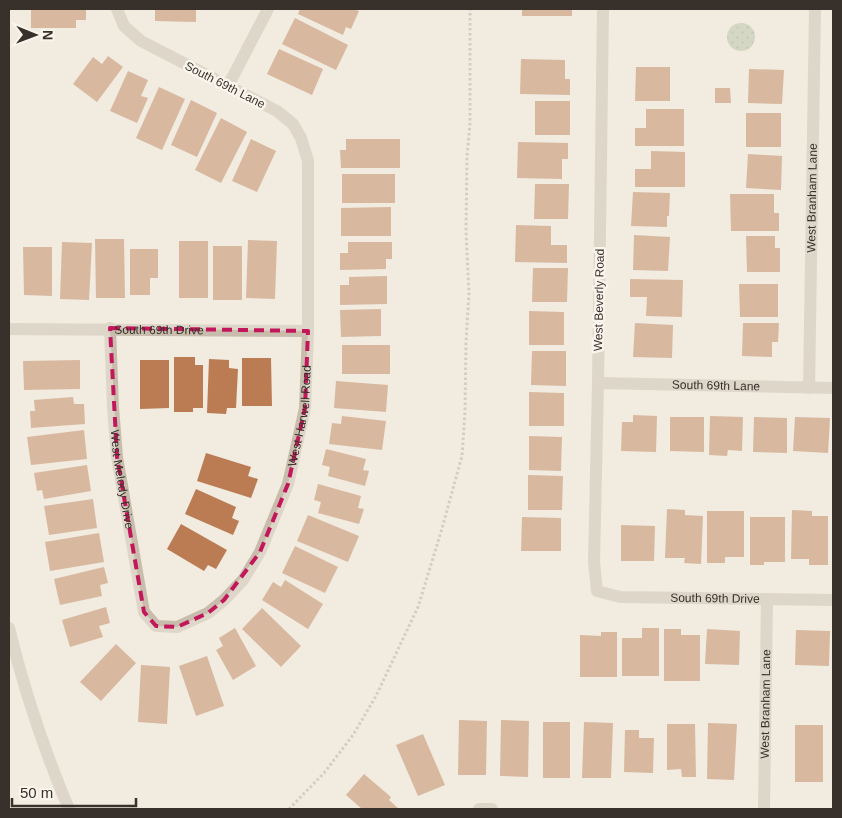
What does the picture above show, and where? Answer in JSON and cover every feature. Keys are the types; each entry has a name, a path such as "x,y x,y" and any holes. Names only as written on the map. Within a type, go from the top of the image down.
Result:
{"street":[{"name":"South 69th Lane","path":"116,9 124,26 141,41 277,111 293,124 301,138"},
{"path":"228,86 268,9"},
{"name":"West Beverly Road","path":"597,591 594,562 603,9"},
{"name":"West Branham Lane","path":"809,388 815,9"},
{"name":"West Harwell Road","path":"156,626 177,626 208,613 244,580 260,552 288,484 306,408 308,161 301,138"},
{"name":"South 69th Drive","path":"9,328 308,330"},
{"name":"West Melody Drive","path":"110,328 112,399 117,457 144,612 156,626"},
{"name":"South 69th Lane","path":"598,383 833,388"},
{"name":"South 69th Drive","path":"597,591 620,597 833,600"},
{"name":"West Branham Lane","path":"764,809 767,599"},
{"path":"9,628 36,726 69,809"},
{"path":"480,809 492,809"}],"path":[{"path":"290,809 324,773 353,735 376,696 418,607 462,456 469,293 466,231 467,157 470,123 470,9"}],"highlighted area":[{"path":"110,328 308,331 305,408 288,484 260,552 224,600 208,613 177,627 156,626 144,612 117,457"}],"green space":[{"path":"741,23 751,27 755,37 751,47 741,51 731,47 727,37 731,27"}],"building":[{"path":"31,9 86,9 86,20 76,20 76,28 31,28"},
{"path":"155,9 196,9 196,22 155,21"},
{"path":"300,9 354,9 359,11 351,29 346,27 343,35 298,14"},
{"path":"522,9 572,9 572,16 522,16"},
{"path":"295,18 348,45 336,70 282,44"},
{"path":"279,49 323,69 312,95 267,74"},
{"path":"108,56 123,67 97,102 73,84 93,57 102,64"},
{"path":"521,59 565,60 565,79 570,79 570,95 520,94"},
{"path":"636,67 670,67 670,101 635,101"},
{"path":"749,69 784,70 782,104 748,103"},
{"path":"128,71 148,80 141,96 148,98 137,123 110,111"},
{"path":"159,87 185,99 162,150 136,138"},
{"path":"715,88 730,88 731,103 715,103"},
{"path":"191,100 217,113 197,157 171,145"},
{"path":"535,101 570,101 570,135 535,135"},
{"path":"646,109 684,109 684,146 635,146 635,128 646,128"},
{"path":"746,113 781,113 781,147 746,147"},
{"path":"221,118 247,132 221,183 195,170"},
{"path":"251,139 276,151 257,192 232,181"},
{"path":"346,139 400,139 400,168 341,168 340,150 346,150"},
{"path":"518,142 568,143 568,159 562,159 562,179 517,178"},
{"path":"651,151 685,152 685,187 635,187 635,169 651,169"},
{"path":"748,154 782,156 781,190 746,188"},
{"path":"342,174 395,174 395,203 342,203"},
{"path":"535,184 569,184 568,219 534,219"},
{"path":"633,192 670,193 667,227 631,226"},
{"path":"730,194 774,194 774,213 779,213 779,231 731,231"},
{"path":"391,207 391,236 341,236 341,208"},
{"path":"516,225 551,226 551,245 567,245 567,263 515,262"},
{"path":"634,235 670,237 668,271 633,270"},
{"path":"746,236 775,236 775,248 780,248 780,272 747,272"},
{"path":"95,239 124,239 125,298 96,298"},
{"path":"248,240 277,241 275,299 246,298"},
{"path":"179,241 208,241 208,298 179,298"},
{"path":"62,242 92,243 89,300 60,299"},
{"path":"348,242 392,242 392,259 386,259 386,269 340,270 340,253 348,253"},
{"path":"213,246 242,246 242,300 213,300"},
{"path":"23,247 52,247 52,296 24,295"},
{"path":"130,249 158,249 158,278 150,278 150,295 130,295"},
{"path":"533,268 568,268 567,302 532,302"},
{"path":"387,276 387,304 340,305 340,285 349,285 349,277"},
{"path":"630,279 683,280 682,317 646,316 647,297 630,297"},
{"path":"739,284 778,284 778,317 740,317"},
{"path":"381,309 381,336 341,337 340,310"},
{"path":"529,311 564,312 564,345 529,345"},
{"path":"635,323 673,325 672,358 633,357"},
{"path":"743,323 779,323 778,342 772,342 772,357 742,356"},
{"path":"342,345 390,345 390,374 342,374"},
{"path":"532,351 566,351 566,386 531,385"},
{"path":"174,357 195,357 195,365 203,365 203,408 193,408 193,412 174,412"},
{"path":"242,358 271,358 272,406 242,406"},
{"path":"209,359 229,360 229,368 238,369 236,408 227,408 226,414 207,413"},
{"path":"80,360 80,389 24,390 23,361"},
{"path":"140,360 169,360 169,408 140,409"},
{"path":"336,381 388,385 386,412 334,408"},
{"path":"529,392 564,393 564,426 529,426"},
{"path":"73,397 74,404 84,404 85,424 31,428 30,411 35,411 34,400"},
{"path":"633,415 657,416 656,452 621,451 622,422 633,422"},
{"path":"342,416 386,421 382,450 329,444 332,423 341,424"},
{"path":"710,416 743,417 742,451 728,450 727,456 709,455"},
{"path":"670,417 704,417 704,452 670,451"},
{"path":"754,417 787,418 787,453 753,452"},
{"path":"795,417 830,418 828,453 793,451"},
{"path":"84,430 87,459 31,465 27,437"},
{"path":"529,436 562,437 561,471 529,470"},
{"path":"326,449 366,459 363,470 369,471 365,486 328,476 330,467 322,465"},
{"path":"206,453 251,467 248,476 258,479 251,498 197,481"},
{"path":"87,465 91,491 44,499 42,490 37,491 34,473"},
{"path":"528,475 563,476 562,510 528,510"},
{"path":"318,484 361,496 358,508 364,509 359,524 318,513 321,502 314,500"},
{"path":"196,489 236,507 232,518 239,521 233,535 185,514"},
{"path":"93,499 97,528 49,535 44,506"},
{"path":"667,509 685,510 685,515 703,516 701,564 684,563 685,558 665,558"},
{"path":"792,510 812,511 812,516 828,516 828,565 809,565 809,559 791,559"},
{"path":"707,511 744,511 744,557 725,557 725,563 707,563"},
{"path":"308,515 359,536 348,562 297,541"},
{"path":"522,517 561,518 561,551 521,551"},
{"path":"750,517 785,517 785,562 764,562 764,565 750,565"},
{"path":"181,524 227,550 216,569 208,565 204,571 167,549"},
{"path":"621,525 655,526 654,561 621,561"},
{"path":"99,533 104,562 50,571 45,542"},
{"path":"295,546 338,567 325,593 282,573"},
{"path":"104,567 108,583 100,585 102,596 60,605 54,579"},
{"path":"285,580 323,604 308,629 262,600 273,582 281,587"},
{"path":"106,607 110,623 99,626 103,637 70,647 62,620"},
{"path":"262,608 301,646 281,667 242,629"},
{"path":"235,628 256,666 233,680 216,650 223,646 219,638"},
{"path":"642,628 659,628 659,676 622,676 622,638 642,638"},
{"path":"664,629 681,629 681,635 700,635 700,681 664,681"},
{"path":"707,629 740,631 739,665 705,664"},
{"path":"796,630 830,631 829,666 795,665"},
{"path":"601,632 617,632 617,677 580,677 580,635 601,636"},
{"path":"116,644 136,663 101,701 80,682"},
{"path":"207,656 224,706 196,716 179,666"},
{"path":"141,665 170,667 167,724 138,722"},
{"path":"459,720 487,721 486,775 458,775"},
{"path":"501,720 529,721 528,777 500,776"},
{"path":"543,722 570,722 570,778 543,778"},
{"path":"584,722 613,723 611,778 582,778"},
{"path":"708,723 737,724 734,780 707,779"},
{"path":"667,724 695,724 696,777 682,777 681,769 667,770"},
{"path":"795,725 823,725 823,782 795,782"},
{"path":"625,730 639,730 639,738 654,738 653,773 624,772"},
{"path":"423,734 445,785 418,796 396,745"},
{"path":"364,774 391,797 389,800 399,809 362,809 346,795"}]}
